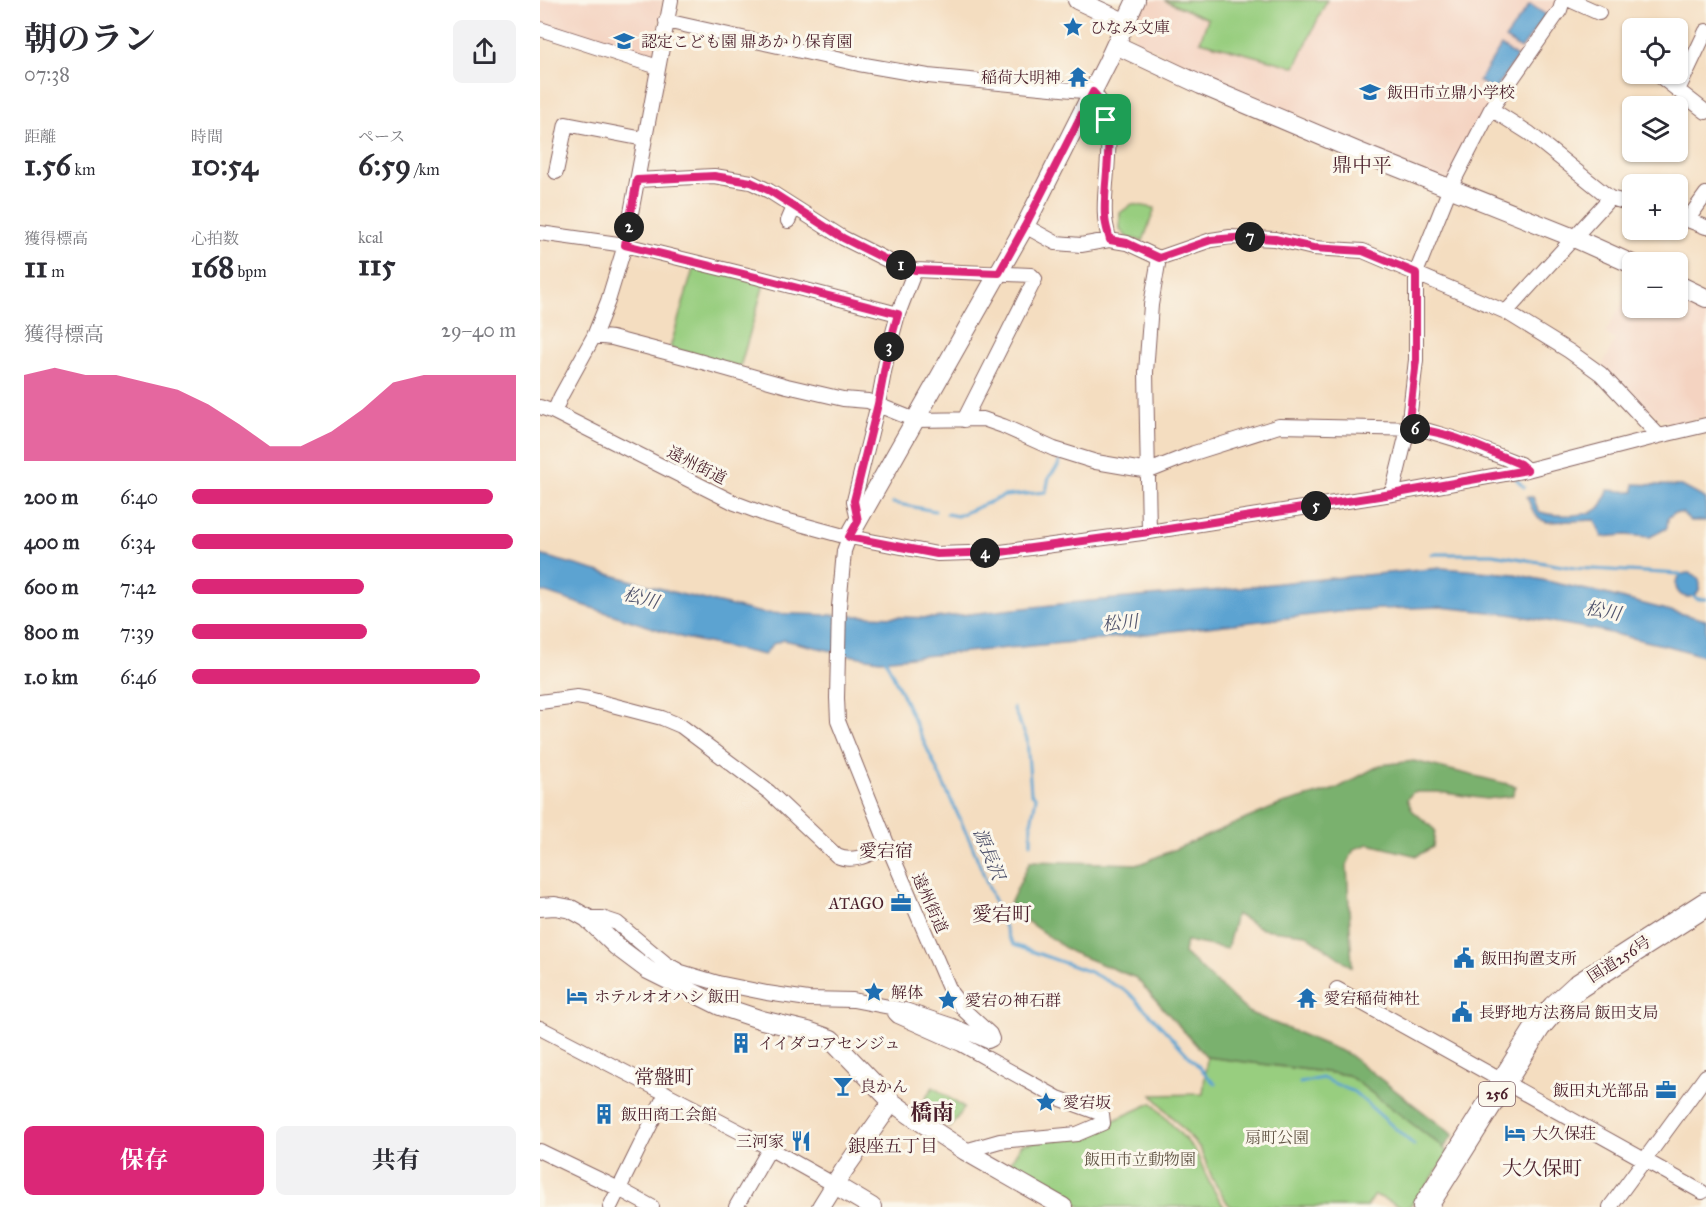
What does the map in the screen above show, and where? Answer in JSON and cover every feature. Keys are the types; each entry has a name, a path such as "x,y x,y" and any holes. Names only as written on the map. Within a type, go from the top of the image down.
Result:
{"highway":[{"name":"国道256号","path":"1425,1207 1538,1027 1556,1007 1577,987 1702,906"}],"street":[{"path":"555,412 561,396 594,336 608,301 625,245 671,0"},
{"path":"1077,0 1126,23"},
{"path":"854,529 1025,226 1093,92 1136,0"},
{"path":"1392,494 1408,429 1416,360 1416,273 1450,188 1491,109 1560,10 1563,0"},
{"path":"1570,0 1599,13"},
{"path":"666,21 850,62 928,76 1093,92 1100,99 1106,120 1108,154 1105,216 1110,240"},
{"path":"540,29 658,67"},
{"path":"1678,90 1706,31"},
{"path":"1116,45 1211,90 1622,260"},
{"path":"1670,84 1706,112"},
{"path":"1491,109 1529,133 1610,198 1622,201"},
{"path":"556,172 566,124 644,140"},
{"path":"637,180 714,176 751,182 770,191 843,238 889,261 915,270 1031,275 1035,279 964,420"},
{"path":"1688,213 1706,194"},
{"path":"1506,312 1610,198"},
{"path":"788,221 794,207"},
{"path":"1688,220 1706,226"},
{"path":"1025,226 1056,243 1081,245 1110,240 1127,243 1159,258 1211,240 1245,237 1275,239 1313,248 1363,251 1506,312 1569,351 1601,374 1659,436"},
{"path":"540,233 625,245 898,314"},
{"path":"1149,532 1146,372 1151,305 1159,258"},
{"path":"854,529 854,501 878,404 888,351 898,314 915,270"},
{"path":"1688,289 1706,298"},
{"path":"594,336 612,338 787,386 843,399 868,401 915,420 984,419 1054,448 1096,462 1149,471 1194,453 1279,426 1422,429 1520,464 1527,470"},
{"name":"遠州街道","path":"540,407 555,412 735,503 767,515 854,529 844,551 839,608 838,722 951,993 964,1011 990,1034 992,1039 982,1040 953,1026 890,1006"},
{"path":"854,529 937,554 978,554 1149,532 1392,494 1527,470 1706,425"},
{"path":"540,702 577,697 662,718 681,726 769,792 837,856 857,858 888,846"},
{"path":"540,907 555,906 571,909 587,918 616,946 648,970 720,1006 831,1039 892,1102 964,1150 1063,1207"},
{"path":"587,918 602,918 617,923 665,963 681,972 767,993 808,999 853,1000 890,1006 898,1016 961,1044 1058,1098 1102,1114 1103,1123 1077,1134 1000,1141 964,1150"},
{"path":"1337,989 1701,1192"},
{"path":"540,1028 770,1148 872,1207"},
{"path":"1610,1207 1706,1076"},
{"path":"610,1207 666,1093"},
{"path":"821,1207 892,1102"},
{"path":"736,1207 770,1148"},
{"path":"540,1151 652,1207"}],"shaded area":[{"name":"認定こども園 鼎あかり保育園","path":"540,0 663,0 653,58 648,59 540,24"},
{"name":"飯田市立鼎小学校","path":"1147,0 1560,0 1450,183 1308,124 1308,119 1206,79 1186,64 1136,41 1134,28"},
{"path":"1688,295 1706,304 1706,417 1672,424 1644,408 1601,368 1615,340 1605,333 1622,304 1622,318 1688,318"}],"green space":[{"path":"1164,0 1327,0 1295,67 1200,41 1208,19"},
{"path":"1132,204 1155,208 1143,241 1128,238 1120,230 1120,213"},
{"path":"694,266 764,284 740,367 670,348"},
{"path":"1414,761 1516,786 1512,796 1486,799 1438,792 1413,792 1407,799 1412,810 1435,830 1433,847 1417,856 1369,844 1354,849 1347,865 1352,967 1305,934 1262,929 1236,914 1227,949 1186,941 1184,953 1248,1012 1348,1054 1453,1135 1444,1148 1348,1075 1207,1057 1136,978 1071,952 1008,908 1030,861 1140,864 1279,805 1336,789 1380,765"},
{"name":"扇町公園","path":"1207,1057 1348,1075 1444,1148 1448,1154 1426,1187 1409,1207 1402,1207 1375,1195 1367,1207 1230,1207 1213,1180 1200,1148 1152,1095 1203,1094"},
{"path":"933,1087 964,1108 950,1128 919,1108"},
{"name":"飯田市立動物園","path":"1152,1103 1195,1150 1209,1182 1224,1207 1082,1207 1009,1165 1022,1144 1093,1133 1110,1122"}],"water":[{"path":"1530,4 1546,15 1521,49 1505,39"},
{"path":"1501,46 1517,57 1494,91 1479,81"},
{"path":"1634,484 1682,486 1706,499 1706,521 1691,521 1682,513 1674,513 1668,518 1667,528 1650,537 1625,535 1602,537 1595,520 1547,522 1539,519 1527,497 1533,497 1538,511 1544,513 1560,515 1587,513 1599,508 1608,490 1634,492"},
{"name":"松川","path":"540,555 680,594 762,613 933,618 1441,568 1515,574 1706,620 1706,657 1597,630 1509,614 1440,607 1356,610 1084,641 880,660 784,640 773,644 764,655 684,638 540,591"},
{"path":"1688,573 1696,577 1700,585 1696,593 1688,597 1680,593 1676,585 1680,577"}],"waterway":[{"path":"947,514 957,516 1004,496 1046,492 1049,477 1058,466 1061,456"},
{"path":"1516,479 1524,487"},
{"path":"893,503 935,511"},
{"path":"1432,554 1493,554 1574,568 1680,574 1682,578"},
{"path":"1692,594 1697,599 1706,599"},
{"name":"源長沢","path":"885,658 971,843 1009,938 1014,945 1090,972 1128,992 1215,1084"},
{"path":"1013,708 1027,739 1031,793 1036,798 1031,823 1031,843"},
{"name":"源長沢","path":"1300,1083 1322,1078 1354,1092 1414,1145"}],"place":[{"name":"ひなみ文庫","path":"1073,27"},
{"name":"認定こども園 鼎あかり保育園","path":"624,41"},
{"name":"稲荷大明神","path":"1078,77"},
{"name":"飯田市立鼎小学校","path":"1370,92"},
{"name":"ATAGO","path":"901,903"},
{"name":"飯田拘置支所","path":"1464,958"},
{"name":"解体","path":"874,992"},
{"name":"ホテルオオハシ 飯田","path":"577,996"},
{"name":"愛宕稲荷神社","path":"1307,998"},
{"name":"愛宕の神石群","path":"948,1000"},
{"name":"長野地方法務局 飯田支局","path":"1462,1012"},
{"name":"イイダコアセンジュ","path":"741,1043"},
{"name":"良かん","path":"843,1086"},
{"name":"飯田丸光部品","path":"1666,1090"},
{"name":"愛宕坂","path":"1046,1102"},
{"name":"飯田商工会館","path":"604,1114"},
{"name":"大久保荘","path":"1515,1133"},
{"name":"三河家","path":"801,1141"}],"district":[{"name":"鼎中平","path":"1362,165"},
{"name":"愛宕宿","path":"886,851"},
{"name":"愛宕町","path":"1002,914"},
{"name":"常盤町","path":"664,1077"},
{"name":"橋南","path":"932,1112"},
{"name":"銀座五丁目","path":"893,1146"},
{"name":"大久保町","path":"1542,1168"}],"route":[{"path":"1093,92 1100,99 1106,120 1108,154 1105,216 1110,240 1127,243 1159,258 1211,240 1230,237 1275,239 1313,248 1363,251 1416,273 1416,360 1408,429 1422,429 1455,439 1520,464 1527,470 1392,494 1149,532 1001,552 937,554 849,537 858,521 854,501 898,314 625,245 637,180 714,176 751,182 770,191 843,238 889,261 915,270 999,273 1093,92"}]}
